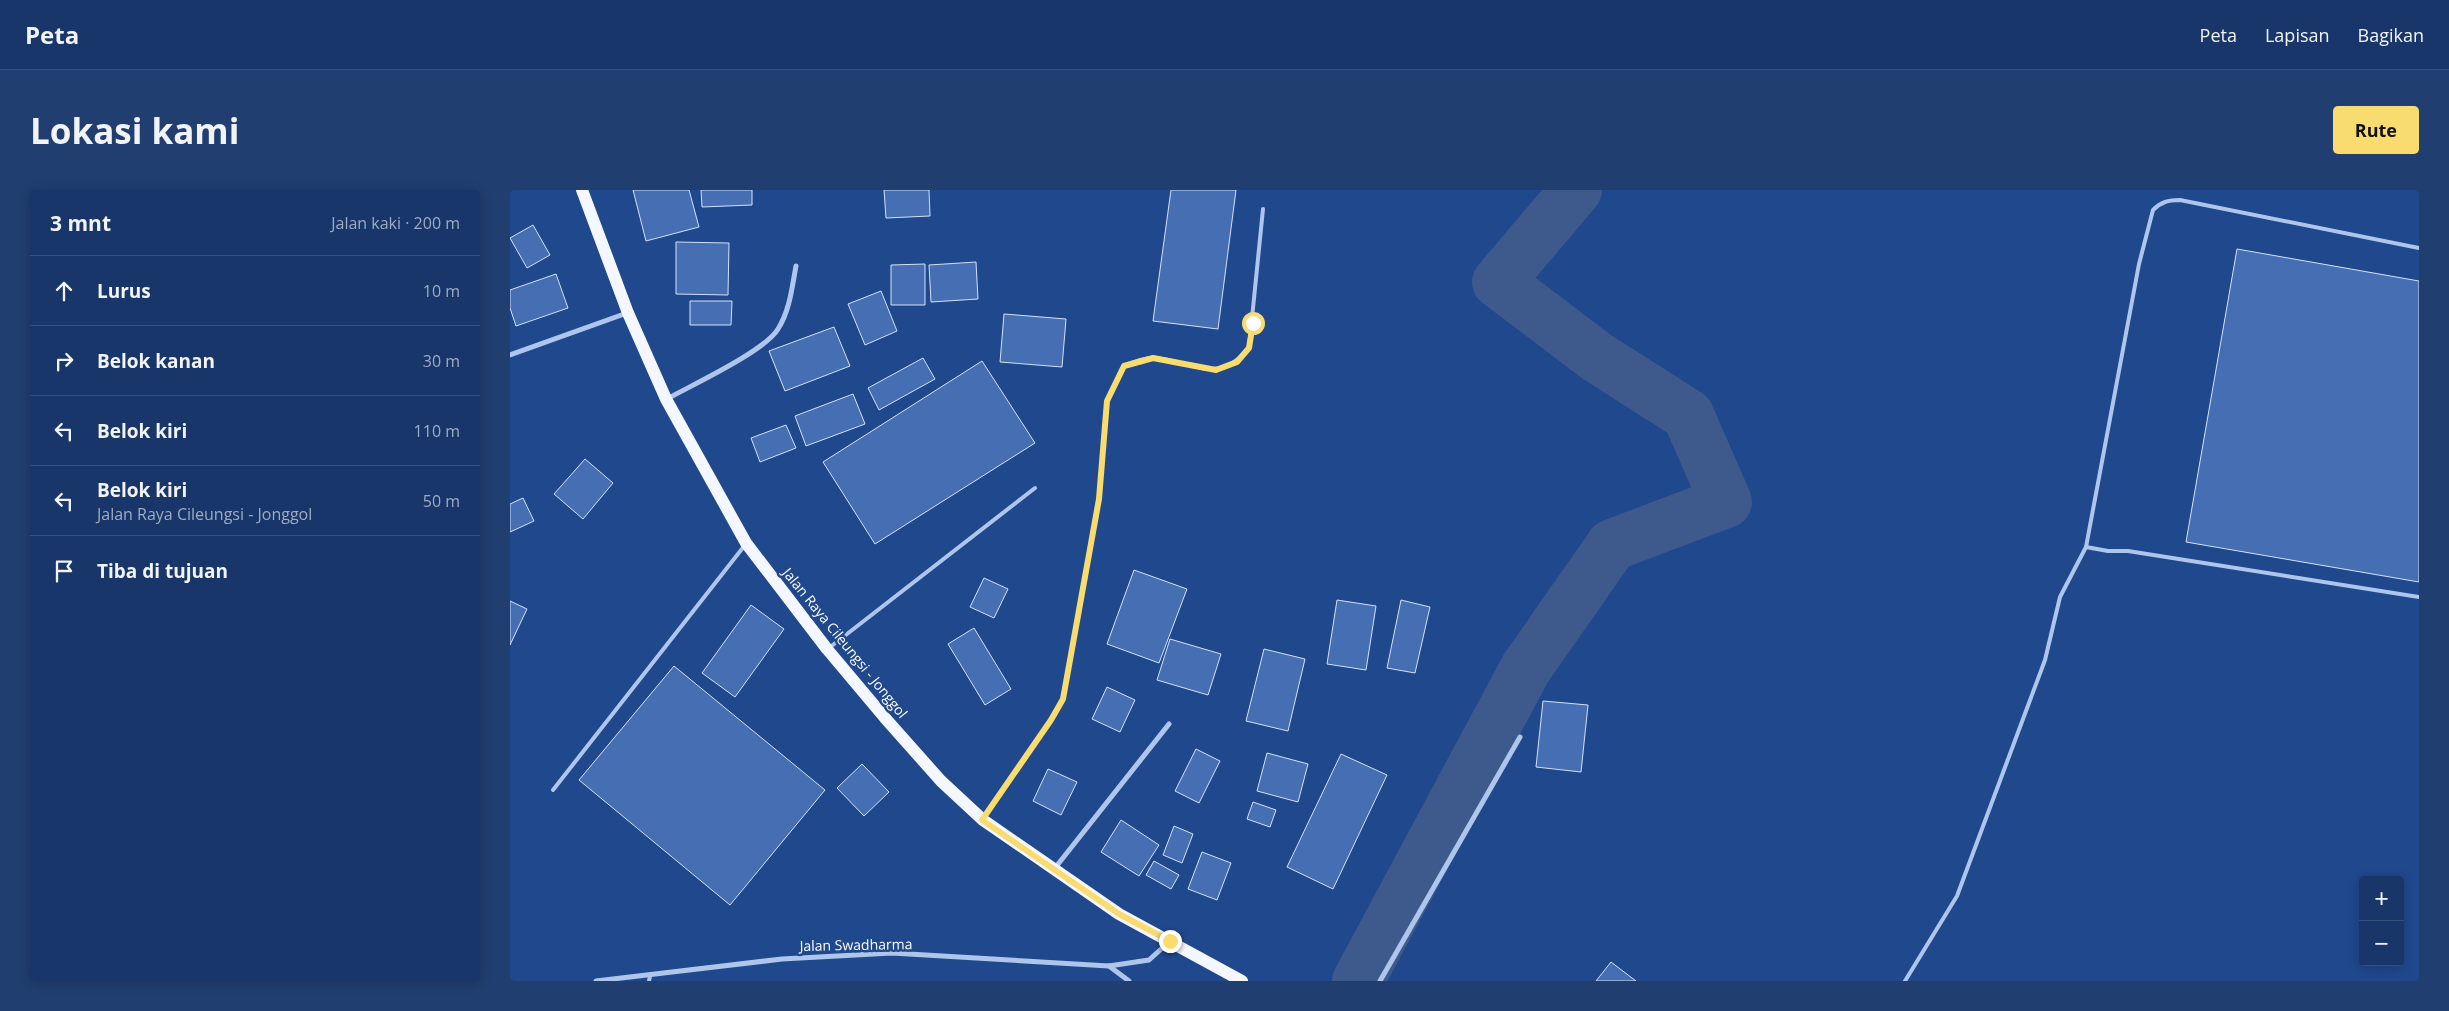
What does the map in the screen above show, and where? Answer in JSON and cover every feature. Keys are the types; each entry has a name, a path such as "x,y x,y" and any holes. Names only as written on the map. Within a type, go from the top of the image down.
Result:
{"main road":[{"name":"Jalan Raya Cileungsi - Jonggol","path":"582,190 628,313 666,399 746,543 827,649 941,782 982,820 1119,914 1242,981"}],"street":[{"path":"666,399 743,356 777,332 785,316 796,266"},
{"path":"510,355 628,313"},
{"path":"1053,870 1169,724"},
{"path":"1380,981 1520,737"},
{"name":"Jalan Swadharma","path":"596,981 650,978 782,959 892,953 1109,966 1149,960 1170,941"},
{"path":"1109,966 1128,981"}],"lane":[{"path":"1905,981 1957,896 2045,660 2060,597 2086,547 2139,264 2153,210 2168,200 2180,200 2419,248"},
{"path":"982,820 1051,720 1063,699 1099,499 1107,401 1124,366 1134,361 1153,358 1216,370 1237,362 1249,348 1264,209"},
{"path":"827,649 1035,488"},
{"path":"553,790 746,543"},
{"path":"2086,547 2108,551 2128,551 2419,597"}],"building":[{"path":"633,190 689,190 699,227 646,241"},
{"path":"701,190 752,190 752,205 702,207"},
{"path":"884,190 929,190 930,216 886,218"},
{"path":"1171,190 1236,190 1218,329 1153,321"},
{"path":"533,225 550,255 527,268 510,238"},
{"path":"676,242 729,243 728,295 676,294"},
{"path":"2237,249 2419,281 2419,582 2186,542"},
{"path":"976,262 978,299 931,302 929,265"},
{"path":"925,264 925,305 891,305 891,265"},
{"path":"556,274 568,308 516,326 510,308 510,290"},
{"path":"881,291 897,331 865,345 848,304"},
{"path":"690,301 732,301 731,325 690,325"},
{"path":"1004,314 1066,319 1062,367 1000,362"},
{"path":"834,327 850,366 785,391 769,351"},
{"path":"923,358 935,379 879,410 868,388"},
{"path":"982,361 1035,443 875,544 823,462"},
{"path":"853,394 865,424 806,446 795,416"},
{"path":"786,425 796,448 760,462 751,438"},
{"path":"585,459 613,483 583,519 554,494"},
{"path":"523,498 534,521 510,532 510,504"},
{"path":"1134,570 1187,589 1159,663 1107,644"},
{"path":"984,578 1008,589 994,618 970,607"},
{"path":"1337,600 1376,606 1366,670 1327,664"},
{"path":"1401,600 1430,607 1415,673 1387,668"},
{"path":"510,601 527,609 510,645"},
{"path":"751,605 784,629 735,697 702,673"},
{"path":"974,628 1011,689 985,705 948,644"},
{"path":"1170,639 1221,654 1208,695 1157,680"},
{"path":"1264,649 1305,659 1288,731 1246,721"},
{"path":"674,666 825,790 730,905 579,780"},
{"path":"1107,687 1135,700 1120,732 1092,719"},
{"path":"1543,701 1588,705 1581,772 1536,767"},
{"path":"1196,749 1220,761 1199,803 1175,791"},
{"path":"1267,753 1308,764 1298,802 1257,791"},
{"path":"1341,754 1387,775 1333,889 1287,867"},
{"path":"862,764 889,792 864,816 837,788"},
{"path":"1048,769 1077,782 1061,815 1033,801"},
{"path":"1253,802 1276,810 1270,827 1247,819"},
{"path":"1121,820 1159,845 1139,876 1101,852"},
{"path":"1174,826 1193,834 1182,863 1163,855"},
{"path":"1202,852 1231,863 1217,900 1188,889"},
{"path":"1154,861 1179,875 1171,889 1146,875"},
{"path":"1611,962 1636,981 1596,981"}],"waterway":[{"path":"1358,981 1526,668 1612,545 1726,502 1688,415 1597,357 1498,282 1576,190"}],"route":[{"path":"1170,941 1119,914 982,820 1051,720 1063,699 1099,499 1107,401 1124,366 1134,361 1153,358 1216,370 1237,362 1249,348 1253,323"}]}
